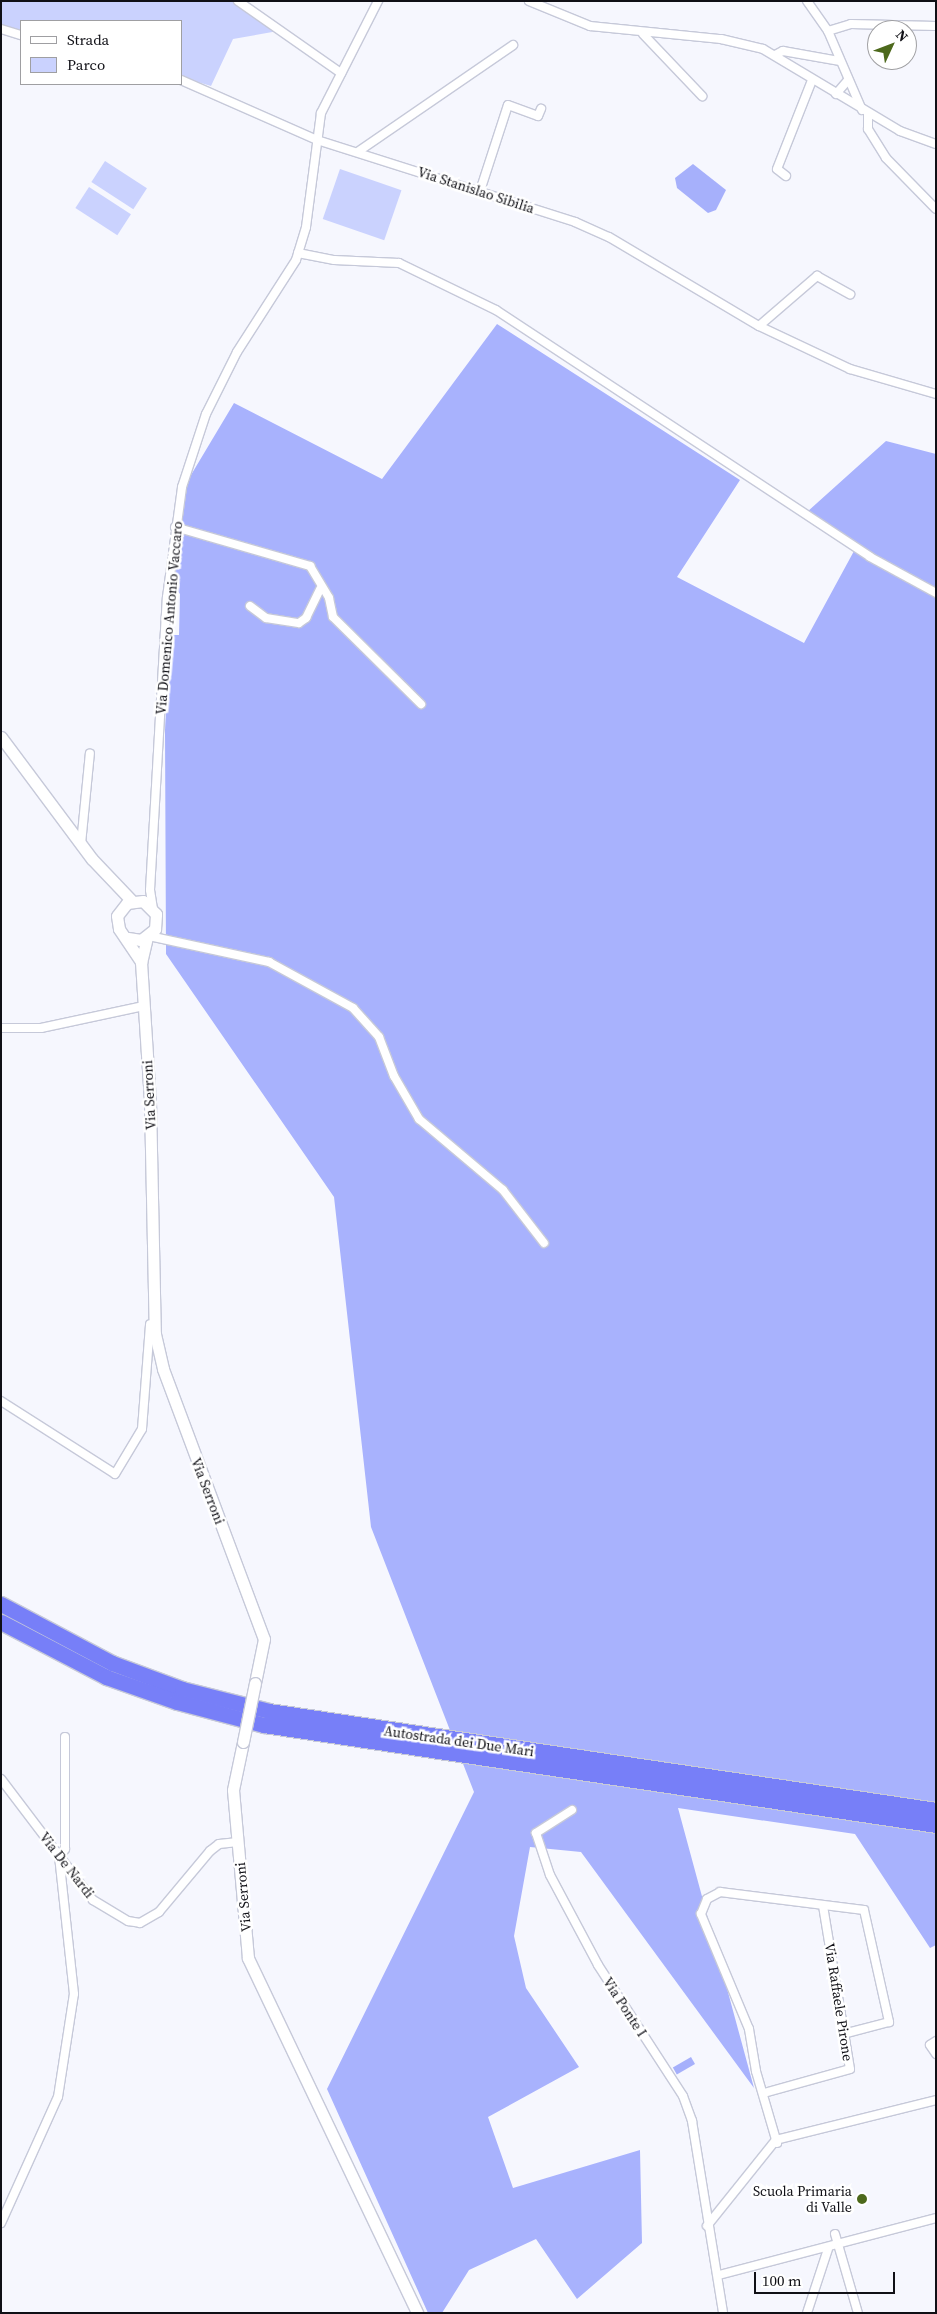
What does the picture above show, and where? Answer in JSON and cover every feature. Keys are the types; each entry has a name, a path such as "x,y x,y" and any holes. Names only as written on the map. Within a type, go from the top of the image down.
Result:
{"highway":[{"name":"Autostrada dei Due Mari","path":"1,1604 112,1663 221,1700 535,1759 936,1825"},
{"name":"Autostrada dei Due Mari","path":"1,1622 114,1680 177,1702 264,1725 936,1810"},
{"path":"1,1631 136,1697 216,1719 264,1725"}],"main road":[{"name":"Via Serroni","path":"1,737 113,885 134,900 153,909"},
{"name":"Via Serroni","path":"113,885 119,910 117,923 128,938 140,962 144,1006 153,1282 152,1337 162,1369 264,1639 233,1790 248,1958 417,2313"},
{"path":"119,910 134,900"},
{"path":"153,909 156,925"},
{"name":"Via Serroni","path":"140,962 148,937 156,925"},
{"path":"128,938 148,937"}],"street":[{"path":"238,1 340,73"},
{"name":"Via Domenico Antonio Vaccaro","path":"153,909 150,890 176,527 182,487 206,414 298,253 306,227 321,113 378,1"},
{"path":"529,1 590,26 643,34 721,39 775,55 812,80 865,111 936,144"},
{"path":"807,1 828,31 848,80 865,111 868,128 886,158 936,209"},
{"path":"828,31 851,24 936,26"},
{"path":"1,29 20,35"},
{"path":"643,34 702,96"},
{"path":"359,151 513,45"},
{"path":"775,55 782,52 840,61"},
{"name":"Via Stanislao Sibilia","path":"182,80 317,140 359,151 480,191 609,237 759,326 850,369 936,394"},
{"path":"786,176 777,169 812,80"},
{"path":"836,94 848,80"},
{"path":"480,191 508,104 538,116 541,109"},
{"path":"298,253 334,260 399,264 496,310 870,557 936,593"},
{"path":"759,326 817,276 850,294"},
{"path":"176,527 305,563 320,588 329,598 333,617 422,704"},
{"path":"250,606 266,618 299,623 306,618 320,588"},
{"path":"81,844 90,753"},
{"path":"134,900 150,890"},
{"path":"156,925 163,939"},
{"path":"148,937 269,962 353,1008 379,1037 394,1076 419,1119 503,1190 544,1243"},
{"path":"1,1028 41,1028 144,1006"},
{"path":"1,1401 115,1474 142,1429 152,1337"},
{"path":"1,2223 58,2097 74,1994 59,1857 65,1849 65,1737"},
{"name":"Via De Nardi","path":"1,1779 59,1857 104,1909 140,1923 180,1892 210,1851 219,1844 238,1842"},
{"name":"Via Ponte I","path":"572,1810 536,1833 550,1876 598,1964 683,2096 692,2120 707,2226 719,2275 722,2313"},
{"path":"777,2141 749,2029 701,1914 707,1900 720,1892 864,1910 889,2022 847,2033"},
{"name":"Via Raffaele Pirone","path":"764,2093 850,2069 847,2033 823,1906"},
{"path":"936,2042 930,2045 936,2054"},
{"path":"707,2226 777,2141 934,2096"},
{"path":"719,2275 828,2249 936,2218"},
{"path":"835,2234 858,2313"},
{"path":"807,2313 828,2249"}],"green space":[{"path":"1,1 235,1 278,31 233,39 211,86 182,77 182,20 20,20 20,31 1,26"},
{"path":"105,161 147,188 133,209 91,182"},
{"path":"340,169 401,190 384,240 323,219"},
{"path":"89,187 131,214 117,235 75,208"}],"shaded area":[{"path":"693,164 726,190 716,210 708,213 677,188 675,178"},
{"path":"497,324 740,480 677,577 804,643 854,551 807,512 886,441 936,454 936,1945 930,1948 855,1834 678,1808 754,2088 581,1852 530,1847 514,1936 526,1988 579,2067 488,2117 513,2188 640,2150 642,2243 577,2299 536,2239 469,2270 442,2313 428,2313 327,2089 474,1792 371,1527 334,1197 166,954 165,730 170,635 179,635 180,594 172,584 188,480 234,403 382,479"},
{"path":"691,2057 695,2064 677,2074 673,2068"}],"place":[{"name":"Scuola Primaria di Valle","path":"862,2199"}]}
